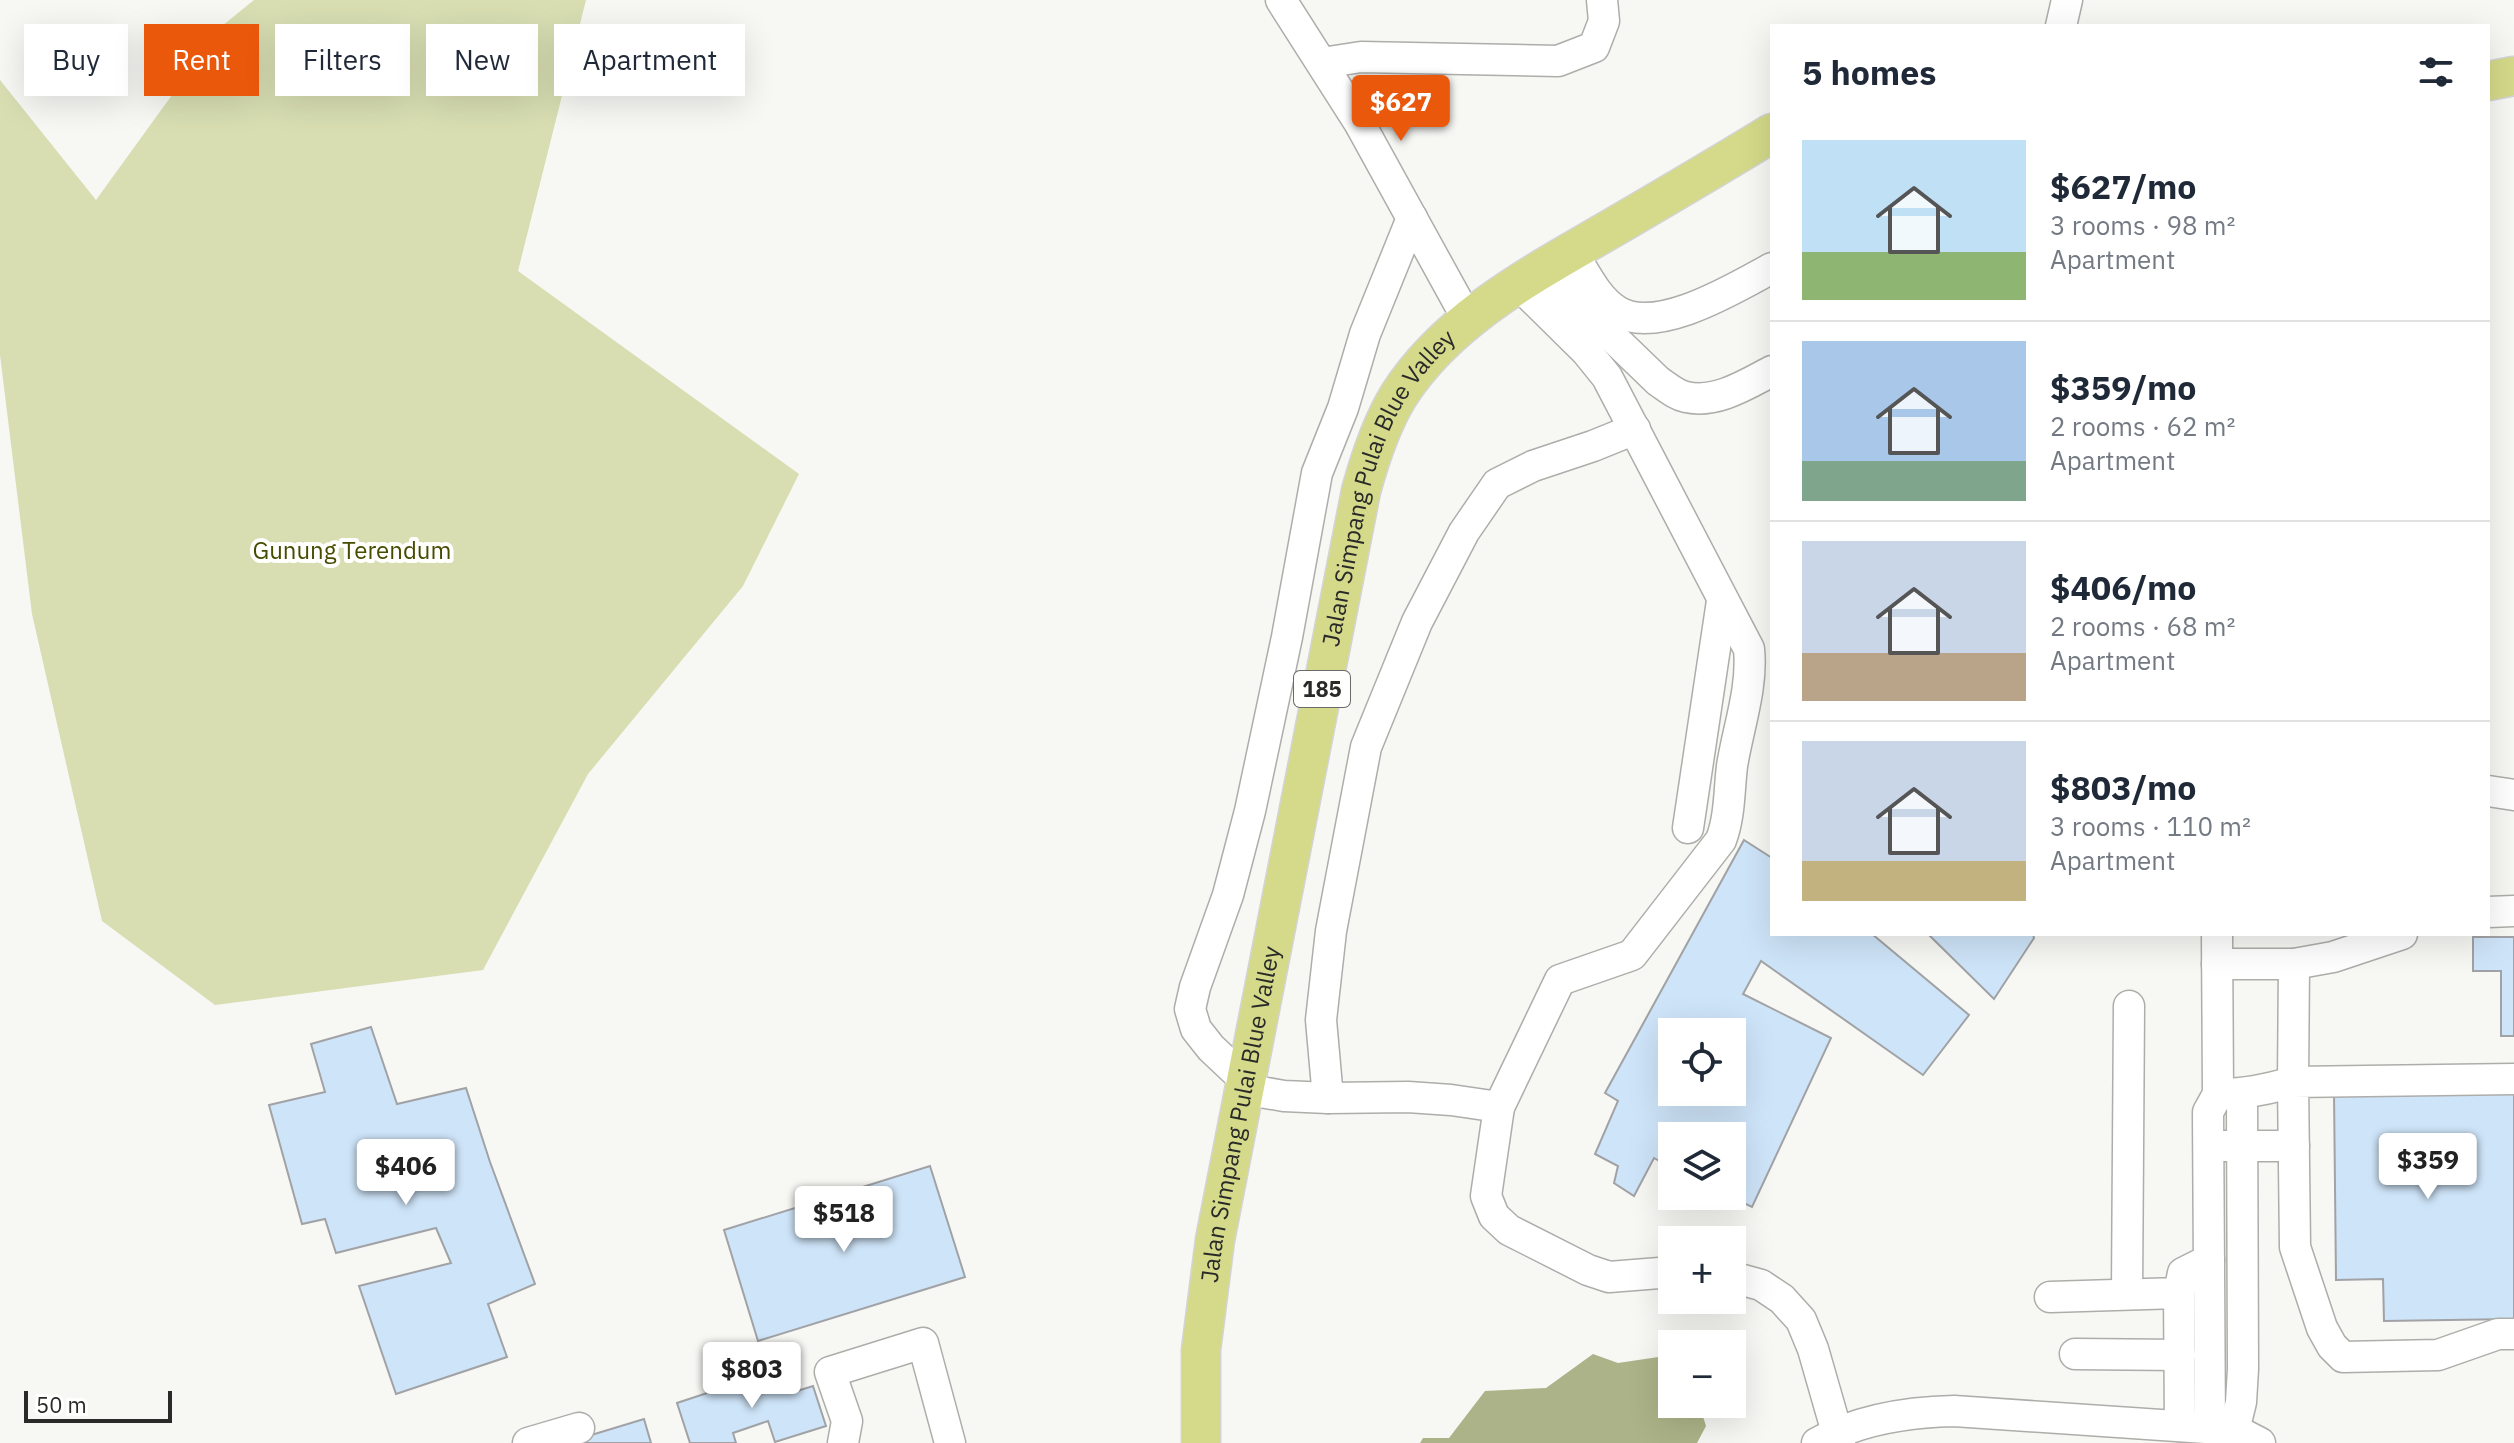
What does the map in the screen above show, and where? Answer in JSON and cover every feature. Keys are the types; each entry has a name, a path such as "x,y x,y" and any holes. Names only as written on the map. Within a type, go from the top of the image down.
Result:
{"main road":[{"path":"2490,81 2514,76"},
{"name":"Jalan Simpang Pulai Blue Valley","path":"1201,1443 1201,1350 1205,1303 1244,1085 1361,491 1377,441 1399,394 1443,342 1468,320 1544,269 1770,134"}],"street":[{"path":"1281,0 1360,124 1468,320"},
{"path":"1322,63 1361,57 1558,61 1594,47 1604,21 1602,0"},
{"path":"2061,24 2067,0"},
{"path":"1412,218 1365,334 1337,424 1317,473 1287,637 1250,811 1228,895 1190,1009 1196,1029 1244,1085 1284,1096 1408,1097 1499,1107"},
{"path":"1544,269 1587,316 1658,381 1686,397 1704,398 1722,394 1770,372"},
{"path":"1544,269 1587,316 1607,377 1749,649 1751,666 1721,840 1632,955 1560,980 1499,1107 1486,1196 1494,1216 1509,1230 1588,1270 1609,1277 1658,1273"},
{"path":"1587,316 1618,312 1635,318 1655,318 1687,308 1770,269"},
{"path":"1337,424 1377,441"},
{"path":"1328,1098 1321,1020 1331,931 1366,747 1417,622 1464,532 1497,484 1533,466 1635,429"},
{"path":"1688,828 1722,601"},
{"path":"2490,791 2514,795"},
{"path":"2490,912 2514,911"},
{"path":"2217,936 2230,1094 2242,1146 2241,1402 2223,1434"},
{"path":"2217,964 2294,964 2333,957 2396,936"},
{"path":"2294,964 2295,1247 2322,1328 2332,1346 2343,1357 2438,1355 2498,1334 2514,1334"},
{"path":"2127,1293 2129,1006"},
{"path":"2223,1434 2209,1260 2208,1112 2230,1094 2293,1082 2514,1079"},
{"path":"2208,1146 2294,1146"},
{"path":"2209,1260 2183,1273 2179,1293 2180,1355 2223,1434"},
{"path":"1746,1281 1761,1285 1782,1299 1801,1320 1813,1349 1836,1440 1881,1419 1954,1411 2223,1434"},
{"path":"2050,1297 2179,1293"},
{"path":"843,1443 847,1421 830,1372 923,1343 950,1443"},
{"path":"2075,1354 2180,1355"},
{"path":"528,1443 579,1428"}],"green space":[{"name":"Gunung Terendum","path":"254,0 586,0 580,24 554,24 554,96 562,96 518,271 799,474 743,586 588,774 483,970 215,1005 102,921 32,614 0,355 0,80 96,200 171,96 259,96 259,24 224,24"}],"shaded area":[{"path":"1593,1354 1618,1363 1658,1357 1658,1418 1703,1418 1706,1426 1697,1443 1420,1443 1423,1438 1449,1438 1485,1391 1546,1388"}],"building":[{"path":"1744,840 1770,857 1770,936 1874,936 1969,1015 1923,1075 1761,961 1743,994 1831,1038 1752,1207 1746,1204 1746,1122 1658,1122 1658,1160 1654,1158 1634,1196 1614,1183 1618,1166 1595,1154 1618,1101 1605,1093"},
{"path":"1930,936 2034,936 1994,999"},
{"path":"2473,937 2514,937 2514,1036 2501,1036 2501,971 2473,971"},
{"path":"371,1027 397,1104 466,1088 535,1284 488,1304 507,1357 396,1394 359,1286 451,1263 436,1228 336,1253 325,1219 302,1224 269,1105 325,1092 311,1044"},
{"path":"2514,1091 2514,1319 2384,1321 2383,1279 2336,1280 2334,1093"},
{"path":"930,1166 965,1277 758,1341 724,1230"},
{"path":"786,1367 794,1392 813,1386 826,1426 775,1442 768,1421 733,1433 736,1443 690,1443 677,1403"},
{"path":"644,1419 651,1443 565,1443"}]}
